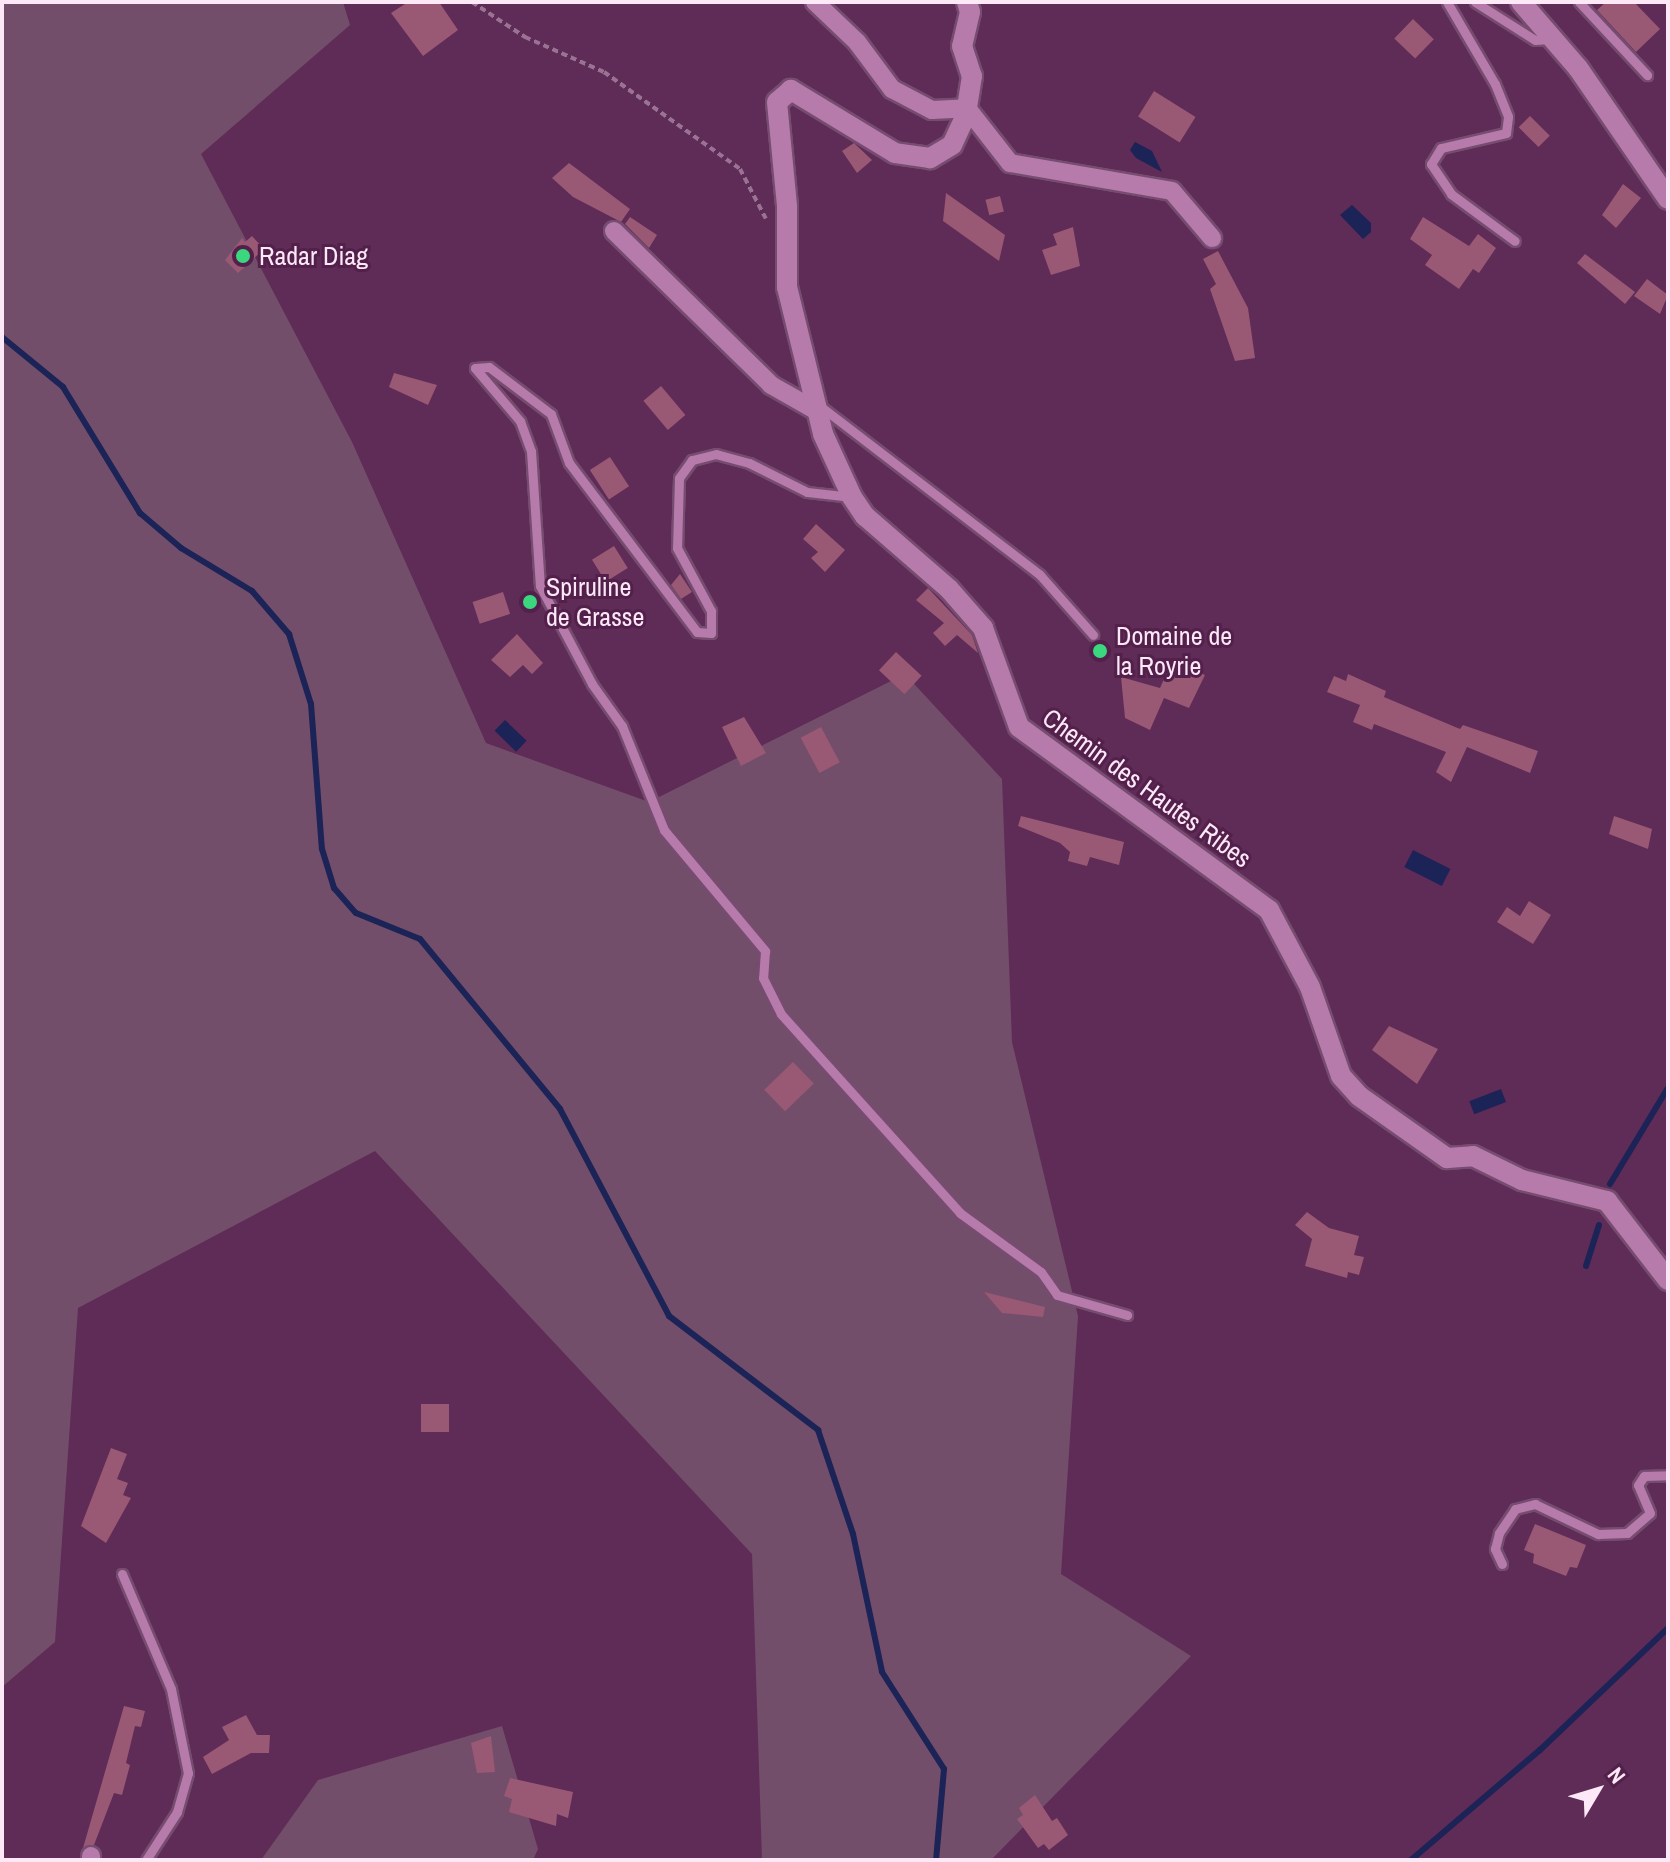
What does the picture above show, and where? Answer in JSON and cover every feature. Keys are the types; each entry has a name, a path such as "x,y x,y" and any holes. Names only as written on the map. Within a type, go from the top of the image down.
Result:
{"street":[{"path":"815,2 857,42 892,89 932,110 967,108 1010,163 1172,191 1212,238"},
{"name":"Chemin des Hautes Ribes","path":"967,2 970,12 962,46 972,76 967,108 952,145 930,158 909,157 791,90 777,102 787,206 787,287 815,406 852,497 865,516 949,589 983,628 1019,727 1269,910 1310,987 1341,1076 1359,1096 1447,1158 1473,1156 1522,1180 1607,1201 1668,1280"},
{"path":"1521,2 1555,39 1668,199"},
{"path":"614,231 771,385 815,406"}],"lane":[{"path":"1447,2 1495,84 1508,117 1506,133 1441,148 1431,164 1451,194 1515,241"},
{"path":"1475,2 1535,40 1555,39"},
{"path":"1579,2 1647,75"},
{"path":"852,497 807,492 749,463 716,454 692,460 679,478 677,548 711,611 711,633 697,632 569,463 551,414 489,367 475,368 520,421 531,451 540,586 592,684 622,726 664,830 765,951 763,978 781,1014 960,1213 1041,1272 1057,1295 1127,1315"},
{"path":"815,406 1040,575 1093,635"},
{"path":"1502,1564 1495,1549 1499,1533 1515,1509 1535,1504 1598,1534 1627,1533 1650,1513 1638,1485 1644,1476 1668,1475"},
{"path":"122,1574 171,1689 188,1773 177,1812 146,1860"}],"path":[{"path":"472,2 525,37 604,72 740,169 769,225"}],"shaded area":[{"path":"2,2 343,2 350,25 201,154 352,442 486,743 649,802 905,674 1002,779 1012,1042 1078,1316 1061,1574 1191,1656 991,1860 762,1860 752,1554 375,1151 78,1308 55,1642 2,1687"},
{"path":"1135,142 1152,151 1162,172 1136,158 1130,150"},
{"path":"1352,205 1371,223 1371,232 1363,239 1340,215"},
{"path":"505,720 527,741 516,752 495,731"},
{"path":"1413,850 1450,869 1442,886 1404,867"},
{"path":"1501,1089 1506,1102 1474,1114 1469,1101"},
{"path":"502,1726 538,1849 533,1860 261,1860 318,1780"}],"building":[{"path":"408,2 439,2 458,30 423,56 391,13"},
{"path":"1606,2 1634,2 1660,29 1636,52 1597,10"},
{"path":"1413,19 1434,39 1415,59 1394,38"},
{"path":"1154,91 1196,117 1180,142 1138,116"},
{"path":"1530,116 1550,136 1538,147 1519,127"},
{"path":"854,143 872,160 857,173 842,151"},
{"path":"569,163 630,209 621,222 573,197 552,178"},
{"path":"1623,184 1641,198 1616,228 1602,215"},
{"path":"946,193 1005,235 999,261 943,221"},
{"path":"1000,196 1004,212 989,215 985,200"},
{"path":"630,217 657,235 649,248 625,224"},
{"path":"1423,217 1469,246 1478,234 1496,248 1479,273 1473,269 1459,289 1425,265 1432,255 1410,239"},
{"path":"1073,227 1080,266 1051,275 1042,250 1057,245 1053,234"},
{"path":"252,236 264,249 238,273 225,260 242,238 245,242"},
{"path":"1218,251 1248,308 1255,358 1235,361 1210,289 1216,284 1203,259"},
{"path":"1585,254 1635,292 1625,304 1577,263"},
{"path":"1647,279 1668,295 1660,314 1634,296"},
{"path":"394,373 437,385 428,405 389,387"},
{"path":"661,386 685,415 668,430 643,401"},
{"path":"610,457 629,486 609,499 590,470"},
{"path":"816,524 845,550 825,572 811,558 818,552 803,539"},
{"path":"614,546 628,568 606,582 592,560"},
{"path":"680,574 692,592 681,599 671,585"},
{"path":"928,588 972,635 978,653 957,635 945,646 933,633 944,623 916,600"},
{"path":"503,592 510,614 480,624 473,602"},
{"path":"517,634 543,663 532,674 523,665 510,677 491,660"},
{"path":"896,652 922,676 905,694 879,670"},
{"path":"1172,661 1205,675 1189,708 1164,698 1150,730 1125,718 1121,677 1160,688"},
{"path":"1348,674 1386,691 1384,697 1460,729 1463,725 1538,751 1530,773 1467,747 1451,782 1436,772 1446,752 1374,724 1372,730 1353,722 1360,705 1327,692 1334,676 1346,681"},
{"path":"744,717 766,753 741,766 722,727"},
{"path":"821,727 840,762 819,773 801,738"},
{"path":"1021,816 1124,842 1119,865 1090,857 1087,866 1068,861 1070,852 1060,843 1018,826"},
{"path":"1614,816 1652,829 1648,849 1609,834"},
{"path":"1529,901 1551,915 1533,944 1497,922 1507,907 1520,916"},
{"path":"1389,1026 1438,1049 1417,1084 1372,1050"},
{"path":"793,1062 814,1084 785,1111 764,1090"},
{"path":"1307,1212 1329,1228 1359,1236 1354,1255 1364,1257 1359,1275 1348,1272 1347,1278 1305,1266 1312,1239 1295,1225"},
{"path":"984,1292 1045,1307 1043,1317 1002,1313"},
{"path":"421,1404 449,1404 449,1432 421,1432"},
{"path":"111,1448 127,1454 117,1479 128,1483 123,1495 131,1498 106,1543 81,1526"},
{"path":"1535,1524 1586,1545 1577,1568 1570,1567 1566,1576 1533,1563 1534,1554 1524,1550"},
{"path":"124,1706 145,1711 141,1727 135,1726 122,1795 114,1793 94,1845 83,1848"},
{"path":"246,1715 257,1735 270,1735 269,1753 251,1753 212,1774 203,1757 229,1740 222,1727"},
{"path":"491,1736 495,1772 477,1773 471,1743"},
{"path":"510,1778 573,1792 568,1818 557,1814 556,1826 509,1812 512,1799 504,1796"},
{"path":"1035,1795 1052,1821 1057,1818 1068,1835 1049,1850 1044,1844 1038,1848 1017,1819 1023,1815 1019,1808"}],"waterway":[{"path":"2,337 63,387 140,513 181,548 252,591 289,634 311,704 322,849 334,888 356,913 420,939 560,1109 669,1316 818,1430 853,1534 882,1672 944,1769 936,1860"},
{"path":"1610,1184 1668,1088"},
{"path":"1586,1266 1599,1225"},
{"path":"1411,1860 1540,1750 1668,1628"}],"place":[{"name":"Radar Diag","path":"243,256"},
{"name":"Spiruline de Grasse","path":"530,602"},
{"name":"Domaine de la Royrie","path":"1100,651"}]}
